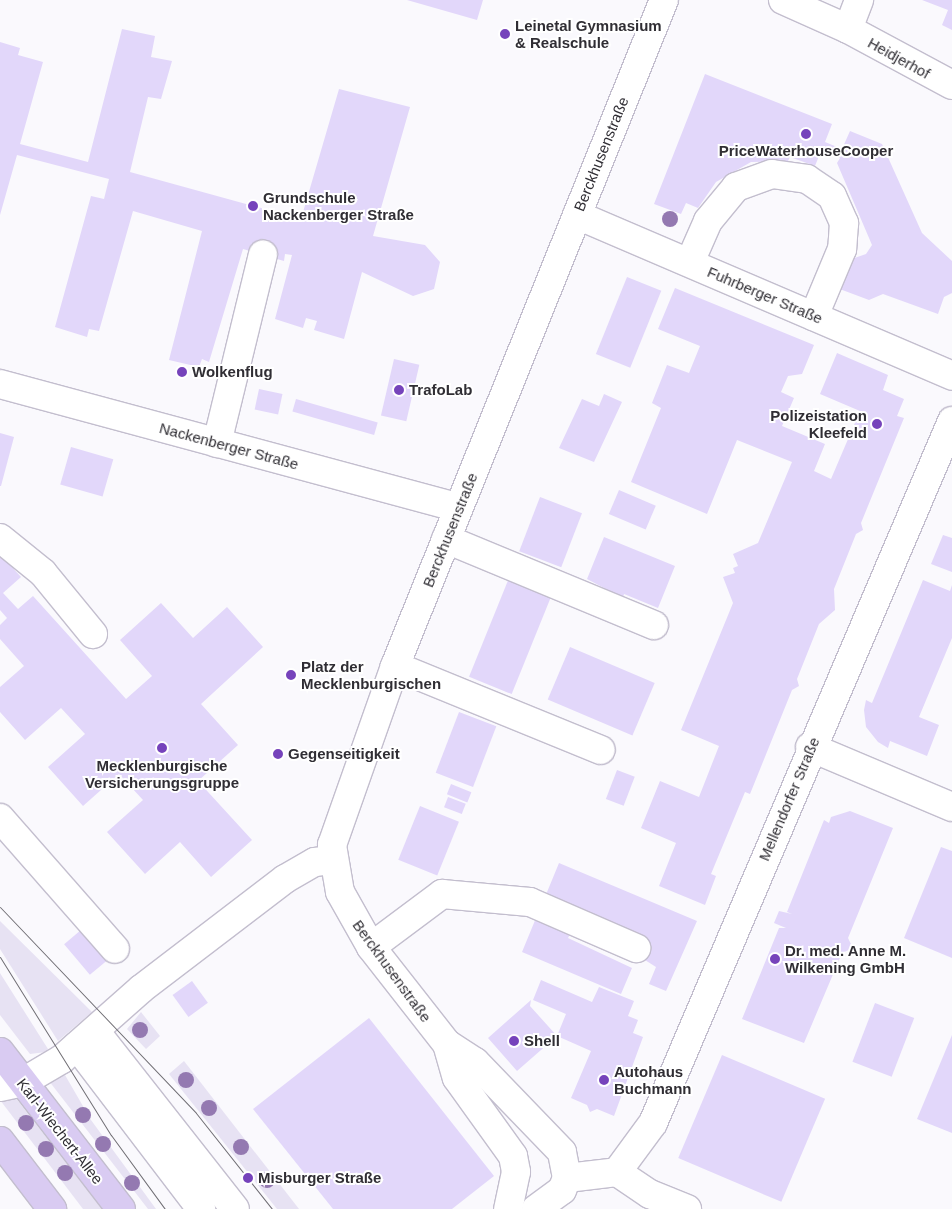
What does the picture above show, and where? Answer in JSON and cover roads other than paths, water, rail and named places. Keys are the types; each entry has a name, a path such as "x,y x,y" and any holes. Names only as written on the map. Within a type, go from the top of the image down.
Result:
{"main road":[{"name":"Karl-Wiechert-Allee","path":"0,1052 12,1085 121,1209"},
{"path":"0,1141 52,1209"}],"street":[{"name":"Berckhusenstraße","path":"567,1178 562,1152 475,1062 447,1044 371,947 340,892 332,860 333,833 395,666 664,0"},
{"name":"Heidjerhof","path":"783,0 848,28 952,85"},
{"path":"848,28 859,0"},
{"path":"690,262 708,221 736,187 772,174 807,179 832,196 844,223 842,249 814,316"},
{"name":"Fuhrberger Straße","path":"577,215 952,376"},
{"path":"217,443 263,255"},
{"name":"Nackenberger Straße","path":"0,384 459,508"},
{"name":"Mellendorfer Straße","path":"617,1172 653,1123 810,747 952,421"},
{"path":"0,538 43,573 93,634"},
{"path":"446,540 654,625"},
{"path":"395,666 601,750"},
{"path":"810,747 952,807"},
{"path":"0,818 115,949"},
{"path":"12,1085 86,1039 141,988 285,879 315,862 332,860"},
{"path":"371,947 442,894 530,902 636,948"},
{"path":"86,1039 201,1209"},
{"path":"86,1039 235,1209"},
{"name":"Berckhusenstraße","path":"447,1044 457,1078 513,1156 516,1172 508,1209"},
{"path":"536,1209 562,1190 567,1178 617,1172 650,1194 687,1209"}],"tram line":[{"path":"0,907 196,1113 272,1209"},
{"path":"0,957 111,1135 165,1209"}],"place":[{"name":"Leinetal Gymnasium & Realschule","path":"505,34"},
{"name":"PriceWaterhouseCooper","path":"806,134"},
{"name":"Grundschule Nackenberger Straße","path":"253,206"},
{"name":"Wolkenflug","path":"182,372"},
{"name":"TrafoLab","path":"399,390"},
{"name":"Polizeistation Kleefeld","path":"877,424"},
{"name":"Platz der Mecklenburgischen","path":"291,675"},
{"name":"Mecklenburgische Versicherungsgruppe","path":"162,748"},
{"name":"Gegenseitigkeit","path":"278,754"},
{"name":"Dr. med. Anne M. Wilkening GmbH","path":"775,959"},
{"name":"Shell","path":"514,1041"},
{"name":"Autohaus Buchmann","path":"604,1080"},
{"name":"Misburger Straße","path":"248,1178"}]}
